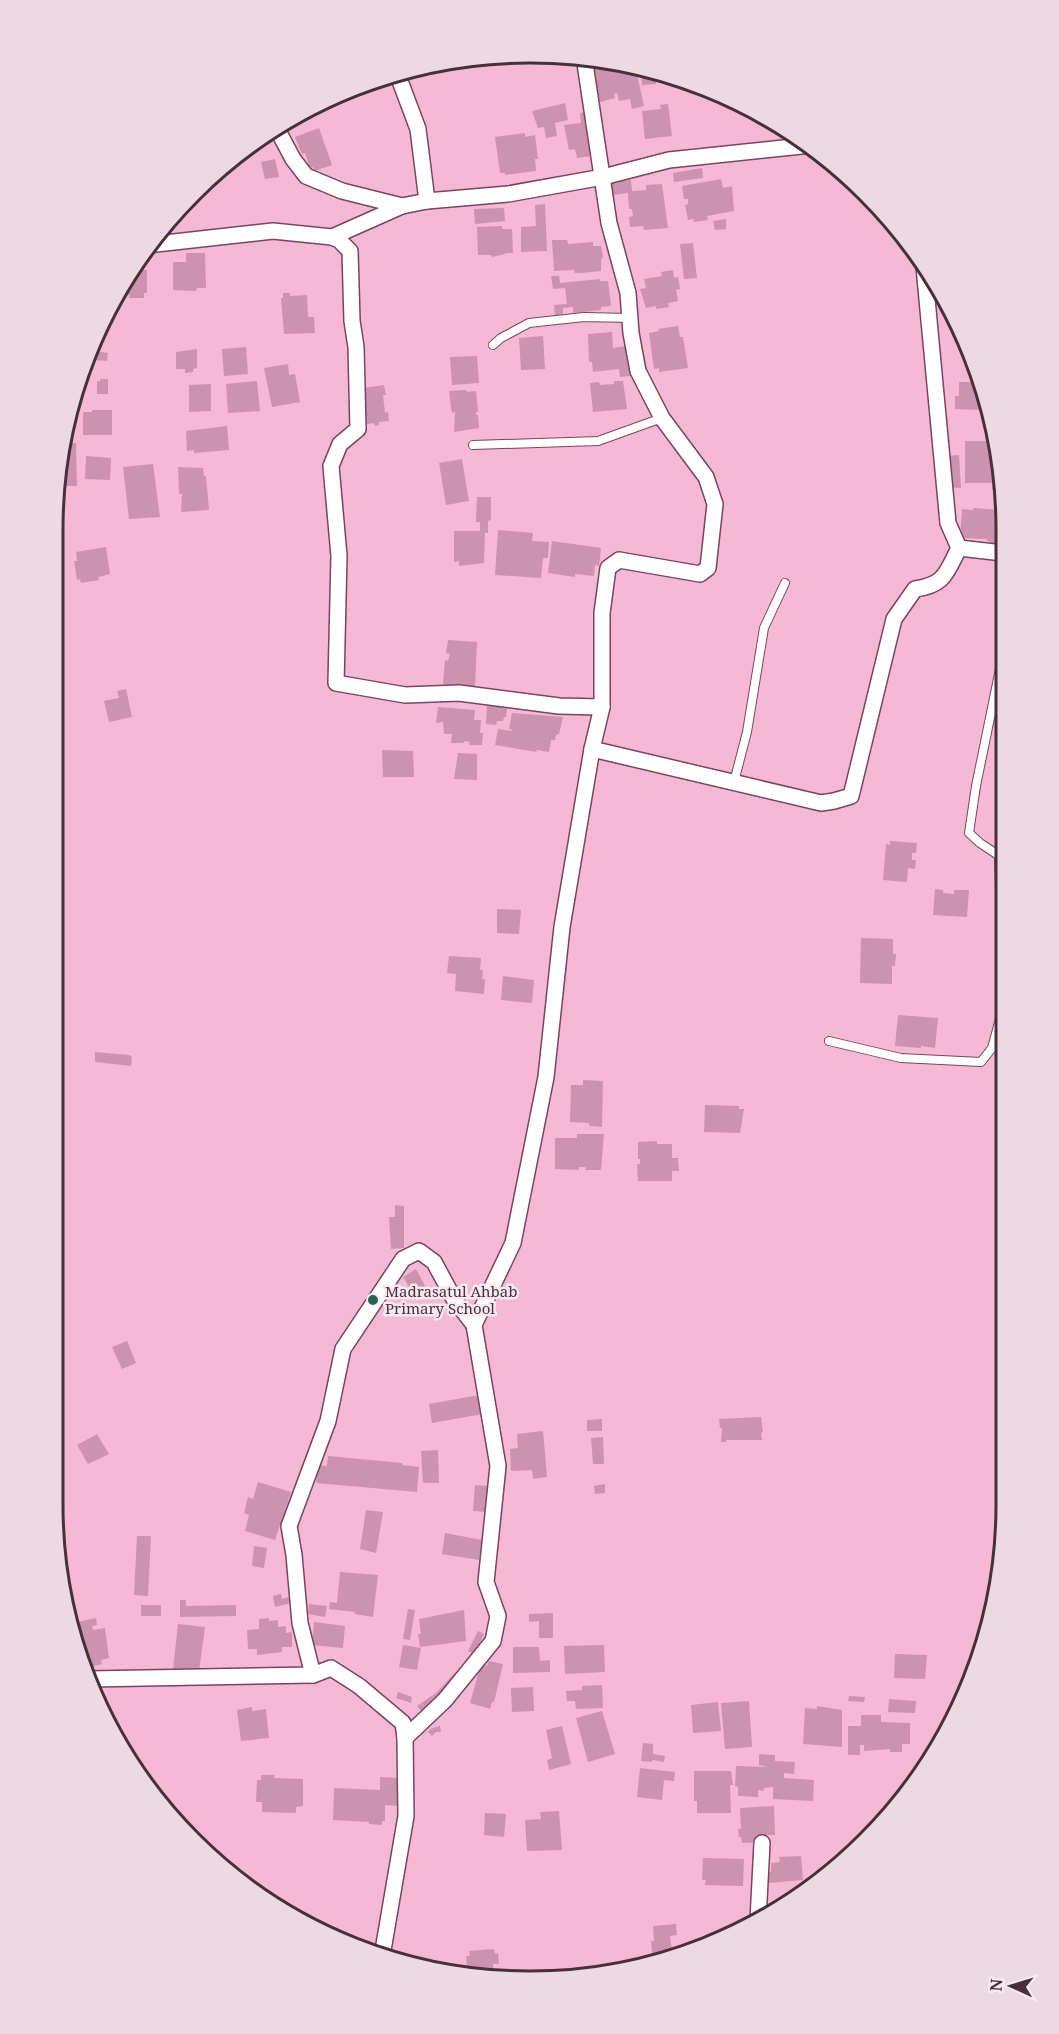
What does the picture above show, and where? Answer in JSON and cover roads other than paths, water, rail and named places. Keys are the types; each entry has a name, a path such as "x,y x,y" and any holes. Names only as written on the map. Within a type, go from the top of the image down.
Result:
{"street":[{"path":"474,1325 513,1243 546,1077 562,927 592,749 602,707 602,613 608,568 619,560 699,574 708,568 715,504 706,477 662,418 638,371 628,293 609,223 586,67"},
{"path":"400,82 418,129 427,201"},
{"path":"280,135 293,159 306,176 342,191 402,206"},
{"path":"332,237 402,206 427,201 508,194 603,177 669,160 796,147"},
{"path":"161,243 273,231 332,237 339,240 350,251 351,321 356,347 358,429 340,444 331,466 339,556 336,683 405,694 459,693 559,706 602,707"},
{"path":"592,749 821,802 850,796 894,619 915,589 942,580 958,548 948,523 926,283"},
{"path":"958,548 996,552"},
{"path":"313,1676 300,1623 289,1526 328,1421 343,1349 403,1259 419,1251 434,1262 454,1299 474,1325 498,1466 486,1582 498,1616 493,1641 445,1700 405,1738"},
{"path":"97,1679 313,1676 331,1668 359,1686 404,1723 406,1816 384,1947"},
{"path":"758,1911 762,1843"}],"lane":[{"path":"493,345 501,338 529,323 584,317 630,318"},
{"path":"473,445 598,441 662,418"},
{"path":"734,782 747,732 764,628 785,583"},
{"path":"996,688 969,833 996,854"},
{"path":"829,1041 901,1058 981,1062 992,1048 996,1033"}],"place":[{"name":"Madrasatul Ahbab Primary School","path":"373,1300"}]}
